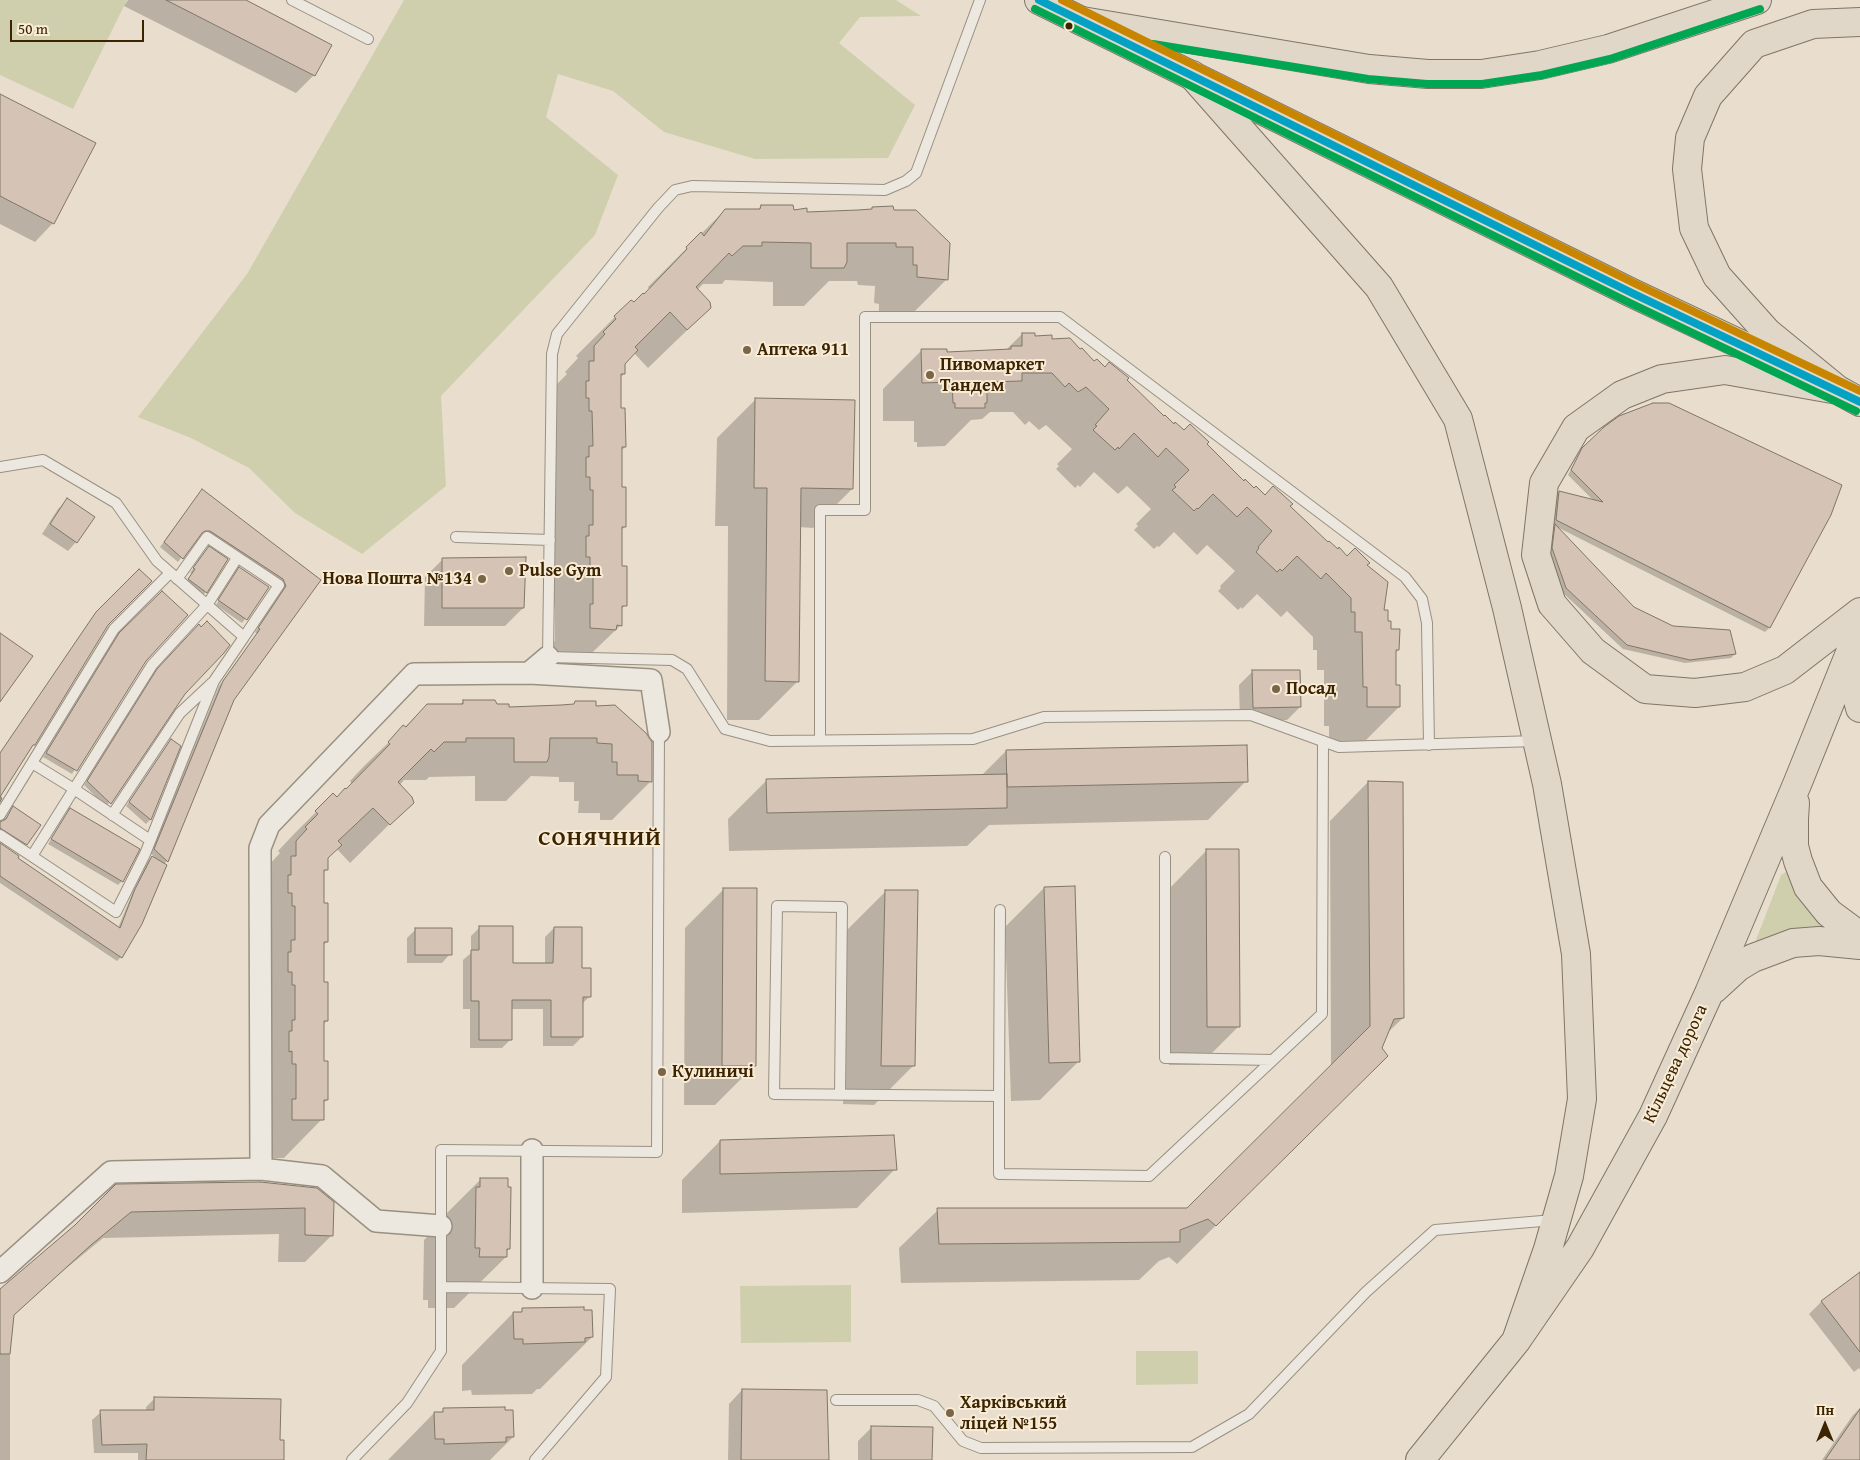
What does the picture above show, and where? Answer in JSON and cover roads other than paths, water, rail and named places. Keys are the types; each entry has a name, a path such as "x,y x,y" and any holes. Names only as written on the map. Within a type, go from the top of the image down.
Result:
{"main road":[{"path":"1039,0 1632,293 1849,396"},
{"path":"1082,21 1369,69 1428,74 1482,74 1540,65 1608,49 1757,0"},
{"path":"1849,396 1767,332 1717,276 1694,228 1686,169 1690,138 1708,96 1754,44 1813,24 1860,22"},
{"path":"1192,74 1379,287 1458,419 1507,608 1547,784 1576,954 1582,1098 1569,1176 1557,1220 1516,1340"},
{"path":"1849,396 1725,370 1662,379 1622,395 1576,428 1544,483 1536,555 1552,604 1593,651 1644,689 1694,693 1745,687 1785,670 1860,612"},
{"name":"Кільцева дорога","path":"1420,1460 1516,1340 1580,1248 1664,1095 1798,782 1860,628"},
{"path":"1860,677 1858,700 1860,708"},
{"path":"1798,782 1794,820 1794,846 1808,887 1830,913 1860,936"},
{"path":"1709,993 1738,967 1753,958 1786,945 1818,941 1860,945"}],"street":[{"path":"529,673 548,657"},
{"path":"261,1169 260,848 269,825 414,674 529,673 652,680 660,732"},
{"path":"532,1150 532,1288"},
{"path":"0,1272 111,1172 261,1169 322,1176 376,1222 441,1226"}],"lane":[{"path":"292,0 368,40"},
{"path":"980,0 916,173 906,181 885,190 692,186 675,190 658,208 557,334 552,354 548,657 672,660 686,669 725,729 770,741 973,739 1044,717 1251,715 1340,747 1537,741"},
{"path":"820,740 820,510 865,510 865,317 1060,317 1405,577 1422,599 1427,623 1429,745"},
{"path":"0,467 43,460 116,503 157,561 244,637"},
{"path":"0,815 114,629 173,576 207,537 278,586 214,681 180,714 112,815"},
{"path":"456,537 550,540"},
{"path":"32,856 152,665 207,605 238,558"},
{"path":"0,835 116,912 150,840 214,681"},
{"path":"352,1460 407,1402 441,1351 441,1150 657,1152 660,732"},
{"path":"1000,910 999,1174 1149,1176 1322,1014 1323,741"},
{"path":"32,763 150,840"},
{"path":"1165,856 1165,1058 1273,1060"},
{"path":"840,1095 842,907 777,906 774,1094 840,1095 999,1096"},
{"path":"836,1400 918,1400 934,1406 963,1440 981,1448 1192,1447 1249,1414 1366,1292 1436,1230 1557,1220"},
{"path":"441,1287 610,1289 606,1377 535,1460"}],"place":[{"name":"Аптека 911","path":"747,350"},
{"name":"Пивомаркет Тандем","path":"930,375"},
{"name":"Pulse Gym","path":"509,571"},
{"name":"Нова Пошта №134","path":"482,579"},
{"name":"Посад","path":"1276,689"},
{"name":"Кулиничі","path":"662,1072"},
{"name":"Харківський ліцей №155","path":"950,1413"}],"district":[{"name":"СОНЯЧНИЙ","path":"600,839"}]}
